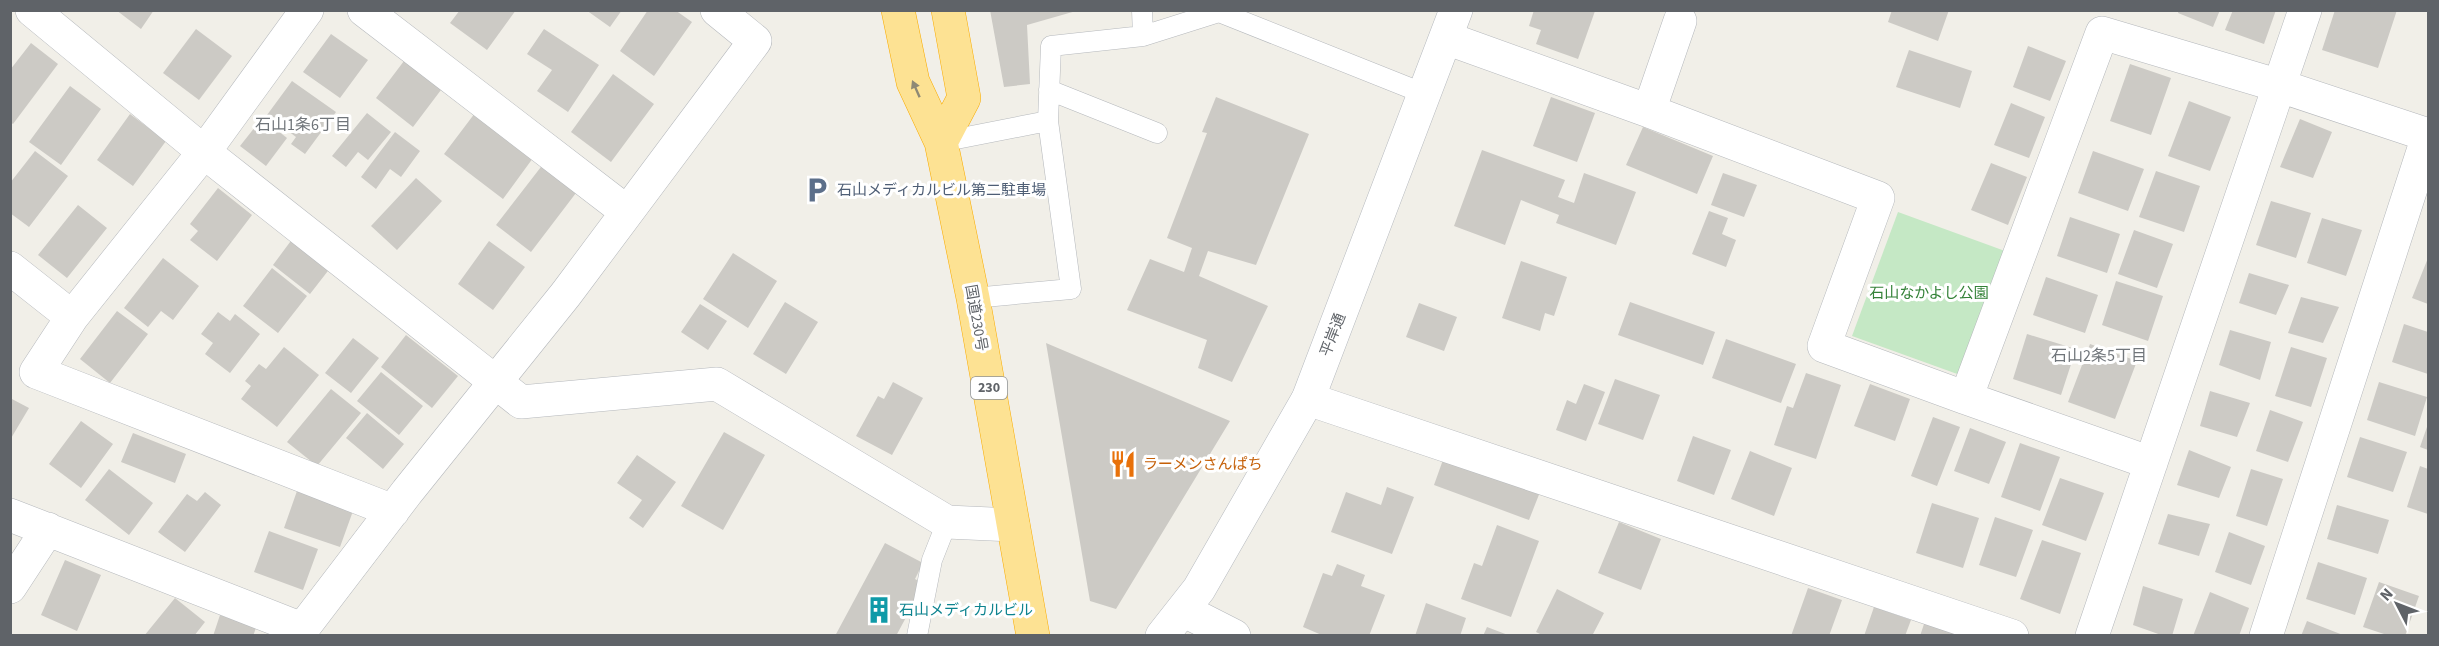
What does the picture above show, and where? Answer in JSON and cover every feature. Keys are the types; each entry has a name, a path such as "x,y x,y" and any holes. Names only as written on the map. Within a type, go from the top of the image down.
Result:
{"highway":[{"name":"国道230号","path":"898,10 913,82 941,142 973,298 1033,636"},
{"path":"941,142 964,98 948,10"}],"street":[{"path":"32,10 204,152 494,383 521,402 717,384 947,522 1013,525"},
{"path":"307,10 204,152 72,316 36,372 393,511"},
{"path":"364,10 627,212"},
{"path":"10,515 300,632 566,294 755,41 717,10"},
{"path":"2092,636 2306,10"},
{"path":"1649,111 1680,21"},
{"path":"1451,24 1649,111 1878,198 1824,346 2151,463"},
{"name":"平岸通","path":"1162,636 1215,562 1308,399 1451,24"},
{"path":"1966,398 2102,33 2280,86 2428,136 2266,636"},
{"path":"10,268 72,316"},
{"path":"1308,399 2012,636"},
{"path":"10,587 48,529"},
{"path":"1182,610 1234,636"}],"lane":[{"path":"1142,10 1143,36"},
{"path":"973,298 1071,289 1048,121 1051,46 1143,36 1219,12 1425,94"},
{"path":"1049,90 1157,134"},
{"path":"941,142 1048,121"},
{"path":"917,636 932,560 947,522"}],"green space":[{"name":"石山なかよし公園","path":"1898,212 2005,251 1960,375 1852,336"}],"building":[{"path":"116,10 154,10 141,29"},
{"path":"460,10 516,10 487,50 450,23"},
{"path":"586,10 622,10 610,27"},
{"path":"648,10 675,10 692,22 654,76 620,51"},
{"path":"990,10 1076,11 1027,25 1030,84 1004,87"},
{"path":"1534,10 1595,11 1578,59 1536,44 1541,30 1529,26"},
{"path":"1892,10 1949,10 1938,41 1888,22"},
{"path":"2179,10 2220,10 2213,27 2178,13"},
{"path":"2233,10 2276,10 2264,44 2225,30"},
{"path":"2335,10 2397,10 2378,68 2322,50"},
{"path":"196,29 232,56 199,100 163,73"},
{"path":"544,29 599,65 568,112 537,91 552,70 527,54"},
{"path":"331,34 368,60 340,98 303,72"},
{"path":"31,43 58,64 13,124 10,122 10,70"},
{"path":"2028,46 2066,61 2050,101 2013,87"},
{"path":"1909,50 1972,71 1960,108 1896,87"},
{"path":"407,57 444,86 413,127 376,98"},
{"path":"2130,64 2171,78 2151,135 2110,121"},
{"path":"613,74 654,104 611,162 571,132"},
{"path":"292,81 336,112 305,154 291,144 296,137 267,115"},
{"path":"70,86 101,109 61,165 29,142"},
{"path":"1216,97 1309,134 1256,265 1208,251 1199,276 1268,306 1232,382 1198,368 1207,340 1127,310 1150,259 1184,272 1192,248 1167,238 1207,133 1202,132"},
{"path":"1551,97 1595,113 1577,162 1533,146"},
{"path":"2189,101 2231,117 2210,171 2168,156"},
{"path":"2011,103 2045,117 2029,158 1994,145"},
{"path":"367,113 391,132 368,160 358,152 346,167 332,156"},
{"path":"475,113 533,158 503,199 444,154"},
{"path":"130,114 166,141 133,186 97,160"},
{"path":"262,118 287,138 266,166 240,146"},
{"path":"2300,119 2332,132 2313,178 2280,167"},
{"path":"1643,127 1713,156 1697,194 1626,165"},
{"path":"395,132 420,151 401,177 390,169 376,189 361,177"},
{"path":"1482,150 1565,180 1558,197 1574,203 1584,173 1636,192 1616,245 1556,223 1559,215 1521,200 1505,245 1454,226"},
{"path":"35,151 68,176 29,227 10,213 10,183"},
{"path":"2093,151 2144,169 2128,211 2078,193"},
{"path":"544,163 579,189 531,252 496,225"},
{"path":"1991,163 2027,177 2008,225 1971,210"},
{"path":"2156,171 2200,186 2184,232 2139,217"},
{"path":"1723,173 1757,185 1744,217 1711,205"},
{"path":"416,178 442,201 397,250 371,226"},
{"path":"218,188 252,215 217,261 190,240 198,231 190,224"},
{"path":"2271,201 2311,213 2296,258 2256,245"},
{"path":"78,205 107,228 67,278 38,255"},
{"path":"1709,211 1728,218 1722,234 1736,240 1726,267 1692,254"},
{"path":"2070,217 2120,234 2107,273 2057,256"},
{"path":"2322,218 2362,230 2346,276 2307,263"},
{"path":"2134,230 2173,244 2157,288 2118,274"},
{"path":"293,238 331,267 310,294 273,265"},
{"path":"489,241 525,267 493,310 458,284"},
{"path":"733,253 777,281 748,328 703,299"},
{"path":"163,258 199,286 173,320 161,311 148,327 124,308"},
{"path":"2428,258 2428,304 2412,298"},
{"path":"1521,261 1567,277 1554,316 1545,313 1540,331 1502,318"},
{"path":"272,268 307,296 278,333 243,306"},
{"path":"2249,273 2289,285 2276,315 2239,303"},
{"path":"2046,277 2098,295 2085,333 2033,315"},
{"path":"2116,281 2163,296 2148,341 2102,325"},
{"path":"2301,297 2339,307 2323,343 2288,333"},
{"path":"785,302 818,322 786,374 753,354"},
{"path":"1630,302 1715,332 1703,365 1618,335"},
{"path":"1419,303 1457,317 1444,351 1406,337"},
{"path":"700,304 727,321 708,350 681,332"},
{"path":"117,311 148,334 110,383 80,359"},
{"path":"218,312 230,321 235,314 260,334 230,373 205,354 213,343 201,334"},
{"path":"2404,324 2428,332 2428,374 2392,362"},
{"path":"2230,330 2271,342 2260,380 2219,365"},
{"path":"2027,334 2076,349 2061,395 2013,379"},
{"path":"406,335 458,376 432,408 381,367"},
{"path":"353,338 379,358 351,393 325,373"},
{"path":"1726,339 1796,364 1781,403 1712,378"},
{"path":"1046,343 1230,421 1116,609 1090,601"},
{"path":"2090,344 2137,361 2115,419 2068,402"},
{"path":"284,347 319,375 277,427 241,399 251,386 245,381 259,364 266,369"},
{"path":"2291,347 2327,358 2311,407 2275,396"},
{"path":"381,372 423,406 399,435 357,401"},
{"path":"1806,373 1841,385 1816,459 1774,445 1787,406 1793,408"},
{"path":"1615,379 1660,395 1643,440 1598,424"},
{"path":"893,382 923,398 892,455 856,436 878,396 884,399"},
{"path":"2379,382 2427,397 2415,436 2367,420"},
{"path":"1584,384 1605,392 1586,441 1556,430 1567,400 1576,404"},
{"path":"1870,384 1910,399 1895,441 1854,426"},
{"path":"331,389 361,413 317,466 287,442"},
{"path":"2210,391 2250,403 2237,437 2200,426"},
{"path":"10,398 29,408 10,440"},
{"path":"2270,410 2303,422 2288,462 2256,451"},
{"path":"367,413 404,444 383,469 346,438"},
{"path":"1933,417 1960,427 1937,486 1911,476"},
{"path":"81,421 113,444 81,488 49,464"},
{"path":"2428,424 2428,450 2420,447"},
{"path":"1970,428 2006,442 1989,484 1954,471"},
{"path":"724,432 765,455 723,530 681,506"},
{"path":"133,433 186,454 175,483 121,462"},
{"path":"1693,436 1731,450 1714,495 1677,481"},
{"path":"2360,437 2407,452 2393,492 2347,477"},
{"path":"2020,443 2060,457 2040,511 2001,497"},
{"path":"2189,450 2231,467 2219,498 2177,485"},
{"path":"1750,451 1792,468 1774,516 1731,499"},
{"path":"637,455 676,482 643,528 629,518 642,500 617,483"},
{"path":"1444,457 1540,492 1529,520 1434,485"},
{"path":"2420,466 2428,469 2428,514 2407,507"},
{"path":"109,469 153,503 129,535 85,500"},
{"path":"2251,469 2283,479 2267,526 2236,516"},
{"path":"2060,478 2104,493 2086,541 2042,525"},
{"path":"1387,487 1414,497 1392,554 1331,532 1346,492 1381,505"},
{"path":"297,491 353,511 340,547 284,528"},
{"path":"205,492 221,505 185,552 158,532 187,494 197,501"},
{"path":"1932,503 1979,518 1963,568 1916,553"},
{"path":"2337,505 2389,520 2378,554 2327,539"},
{"path":"2168,514 2210,524 2199,556 2158,544"},
{"path":"1995,517 2033,530 2016,577 1979,565"},
{"path":"1619,522 1661,539 1641,590 1598,573"},
{"path":"1497,525 1539,541 1511,617 1461,599 1474,563 1482,566"},
{"path":"269,531 318,549 303,590 254,572"},
{"path":"2229,532 2265,546 2251,585 2215,572"},
{"path":"2042,540 2081,553 2060,614 2020,599"},
{"name":"石山メディカルビル","path":"885,543 923,563 915,579 924,584 896,636 835,636"},
{"path":"65,560 101,575 77,631 41,615"},
{"path":"2318,562 2367,578 2355,615 2306,599"},
{"path":"1337,564 1365,575 1361,586 1385,595 1369,636 1324,636 1303,627 1323,573 1332,576"},
{"path":"2379,582 2419,596 2405,636 2390,636 2363,627"},
{"path":"2143,586 2183,599 2172,636 2164,636 2133,625"},
{"path":"1808,588 1842,600 1829,636 1791,636"},
{"path":"1557,589 1604,613 1592,636 1544,636 1536,632"},
{"path":"2210,592 2249,608 2239,636 2193,636"},
{"path":"175,598 205,622 194,636 144,636"},
{"path":"1426,603 1466,618 1460,636 1415,636"},
{"path":"1874,607 1911,620 1905,636 1864,636"},
{"path":"220,615 256,628 253,636 213,636"},
{"path":"1925,621 1964,636 1920,636"},
{"path":"2307,621 2343,635 2343,636 2301,636"},
{"path":"1487,627 1508,635 1508,636 1483,636"}],"place":[{"name":"石山メディカルビル第二駐車場","path":"817,190"},
{"name":"ラーメンさんぱち","path":"1123,464"},
{"name":"石山メディカルビル","path":"879,610"}],"district":[{"name":"石山1条6丁目","path":"303,125"},
{"name":"石山2条5丁目","path":"2099,356"}]}
